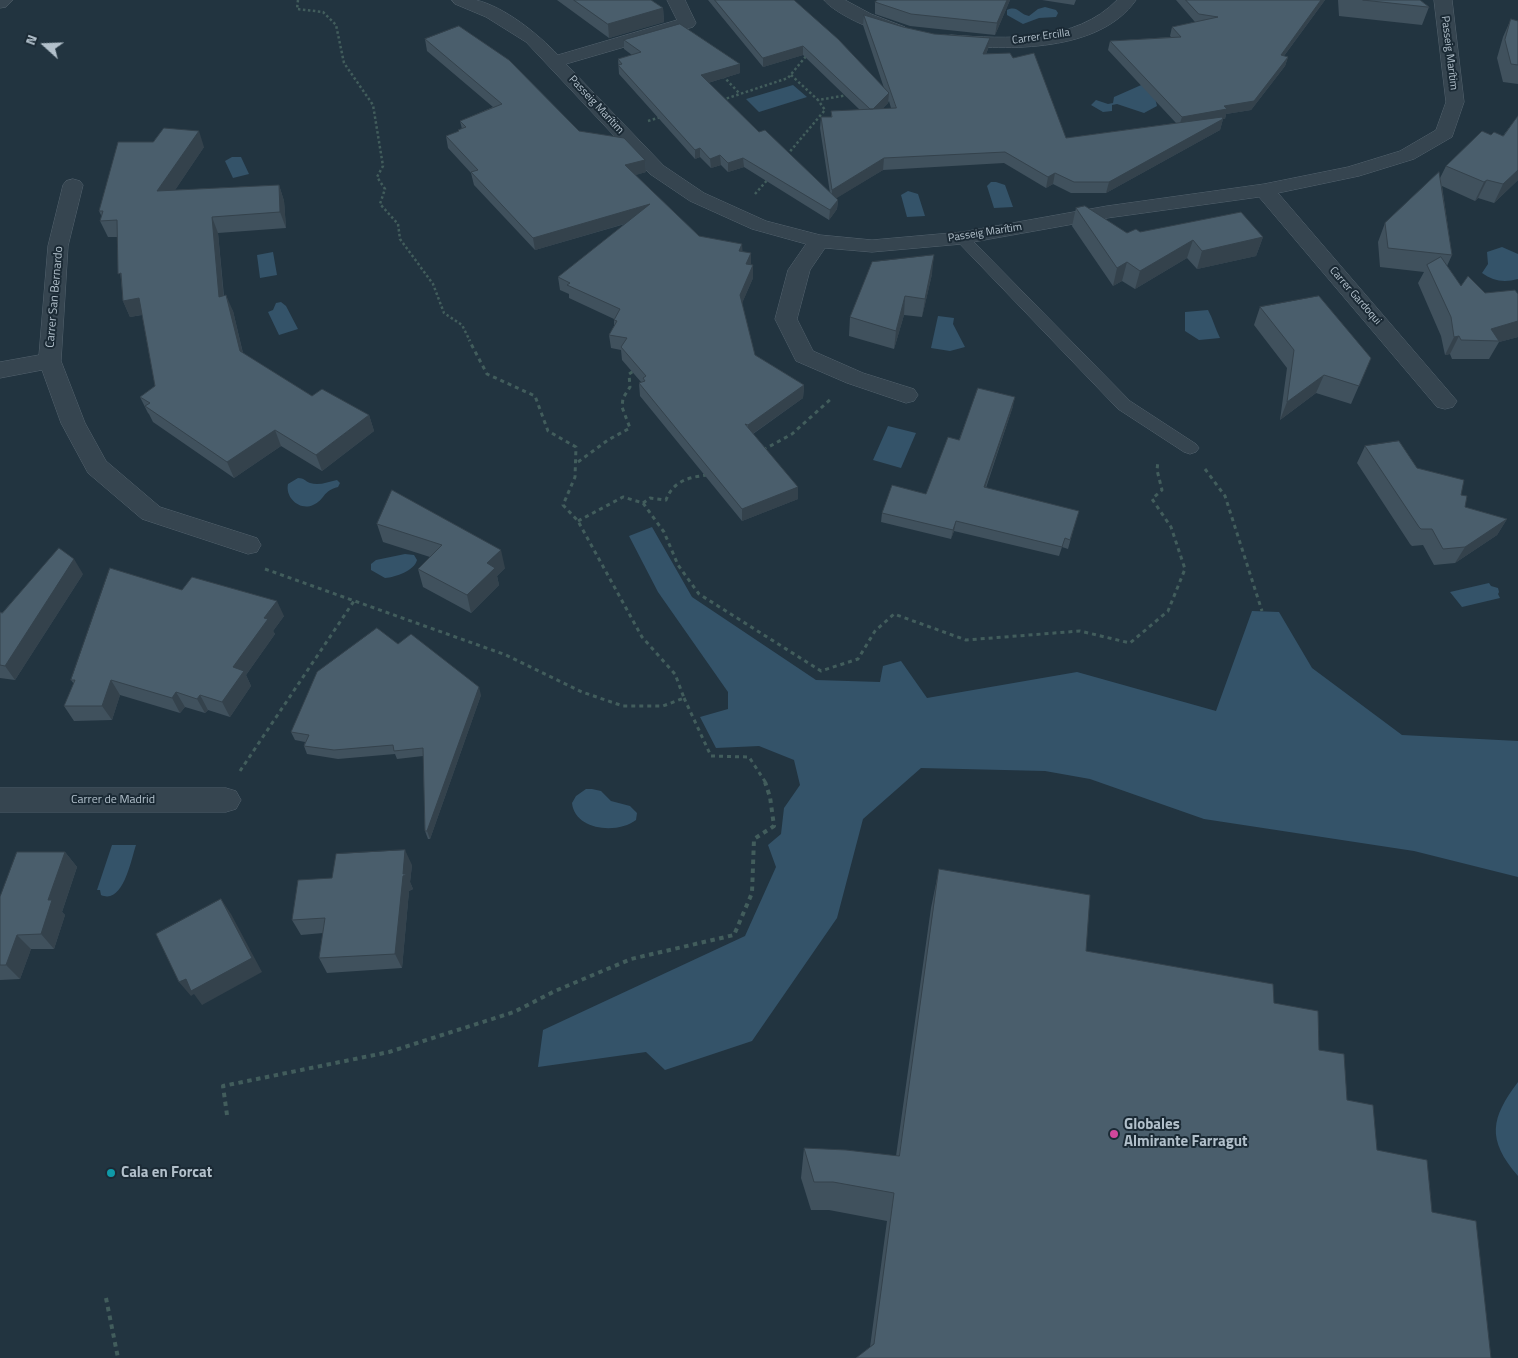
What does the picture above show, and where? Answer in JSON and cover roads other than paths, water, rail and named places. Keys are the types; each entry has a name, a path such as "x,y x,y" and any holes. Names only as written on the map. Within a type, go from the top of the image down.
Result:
{"street":[{"path":"0,3 4,0"},
{"name":"Passeig Marítim","path":"461,0 492,13 532,38 556,61 657,170 697,197 759,225 819,240 872,246 962,238 1107,212 1264,190 1352,172 1407,155 1445,133 1455,102 1442,0"},
{"path":"556,61 687,23 676,0"},
{"path":"833,0 850,12 870,21 911,34"},
{"name":"Carrer Ercilla","path":"937,38 988,42 1026,42 1053,38 1084,30 1109,17 1127,0"},
{"name":"Carrer San Bernardo","path":"74,185 58,246 50,361 73,423 97,467 151,513 248,545"},
{"name":"Carrer Gardoqui","path":"1264,190 1445,401"},
{"path":"819,240 800,270 786,319 804,356 855,378 906,395"},
{"path":"0,370 50,361"},
{"name":"Carrer de Madrid","path":"0,800 226,800"}],"lane":[{"path":"962,238 1124,406 1190,448"}],"water":[{"path":"1045,7 1056,10 1058,13 1056,17 1039,18 1023,24 1007,15 1007,10 1016,9 1029,16 1038,9"},
{"path":"1164,75 1155,98 1157,106 1144,113 1117,104 1112,105 1112,111 1103,112 1091,105 1096,100 1108,104 1113,103 1114,97"},
{"path":"793,85 807,97 759,112 746,99"},
{"path":"232,157 241,157 249,174 233,178 225,161"},
{"path":"991,182 1005,185 1013,207 994,208 987,186"},
{"path":"908,191 918,194 925,216 907,217 901,195"},
{"path":"1502,247 1518,254 1518,279 1499,281 1482,273 1488,264 1487,252"},
{"path":"273,252 277,275 260,278 257,255"},
{"path":"281,302 286,306 298,329 279,335 268,312 273,310 276,303"},
{"path":"1208,310 1220,338 1199,340 1185,331 1185,312"},
{"path":"938,316 954,318 953,324 965,347 950,351 931,348"},
{"path":"888,426 916,433 901,468 873,460"},
{"path":"298,478 313,484 337,480 340,483 338,487 326,493 317,503 303,506 294,502 288,489 288,484"},
{"path":"652,527 692,597 816,680 880,682 883,666 901,661 927,698 1077,672 1216,711 1252,611 1279,612 1312,668 1402,735 1518,741 1518,877 1414,851 1204,819 1090,779 1045,771 921,768 863,819 837,918 752,1041 665,1070 646,1052 538,1067 543,1030 745,936 776,867 768,845 781,834 784,808 800,785 794,760 759,746 716,748 700,717 728,709 728,692 658,592 629,536"},
{"path":"405,554 414,555 417,560 404,573 385,578 371,570 371,564 376,560"},
{"path":"1489,583 1491,586 1498,588 1500,598 1462,607 1450,592"},
{"path":"586,789 601,791 611,801 630,806 637,813 636,820 619,827 609,828 589,824 575,812 572,803 576,796"},
{"path":"112,845 136,845 129,870 120,888 115,894 109,896 101,895 100,890 97,890"},
{"path":"1518,1082 1518,1176 1501,1151 1496,1129 1502,1107"}],"place":[{"name":"Globales Almirante Farragut","path":"1114,1134"},
{"name":"Cala en Forcat","path":"111,1173"}]}
